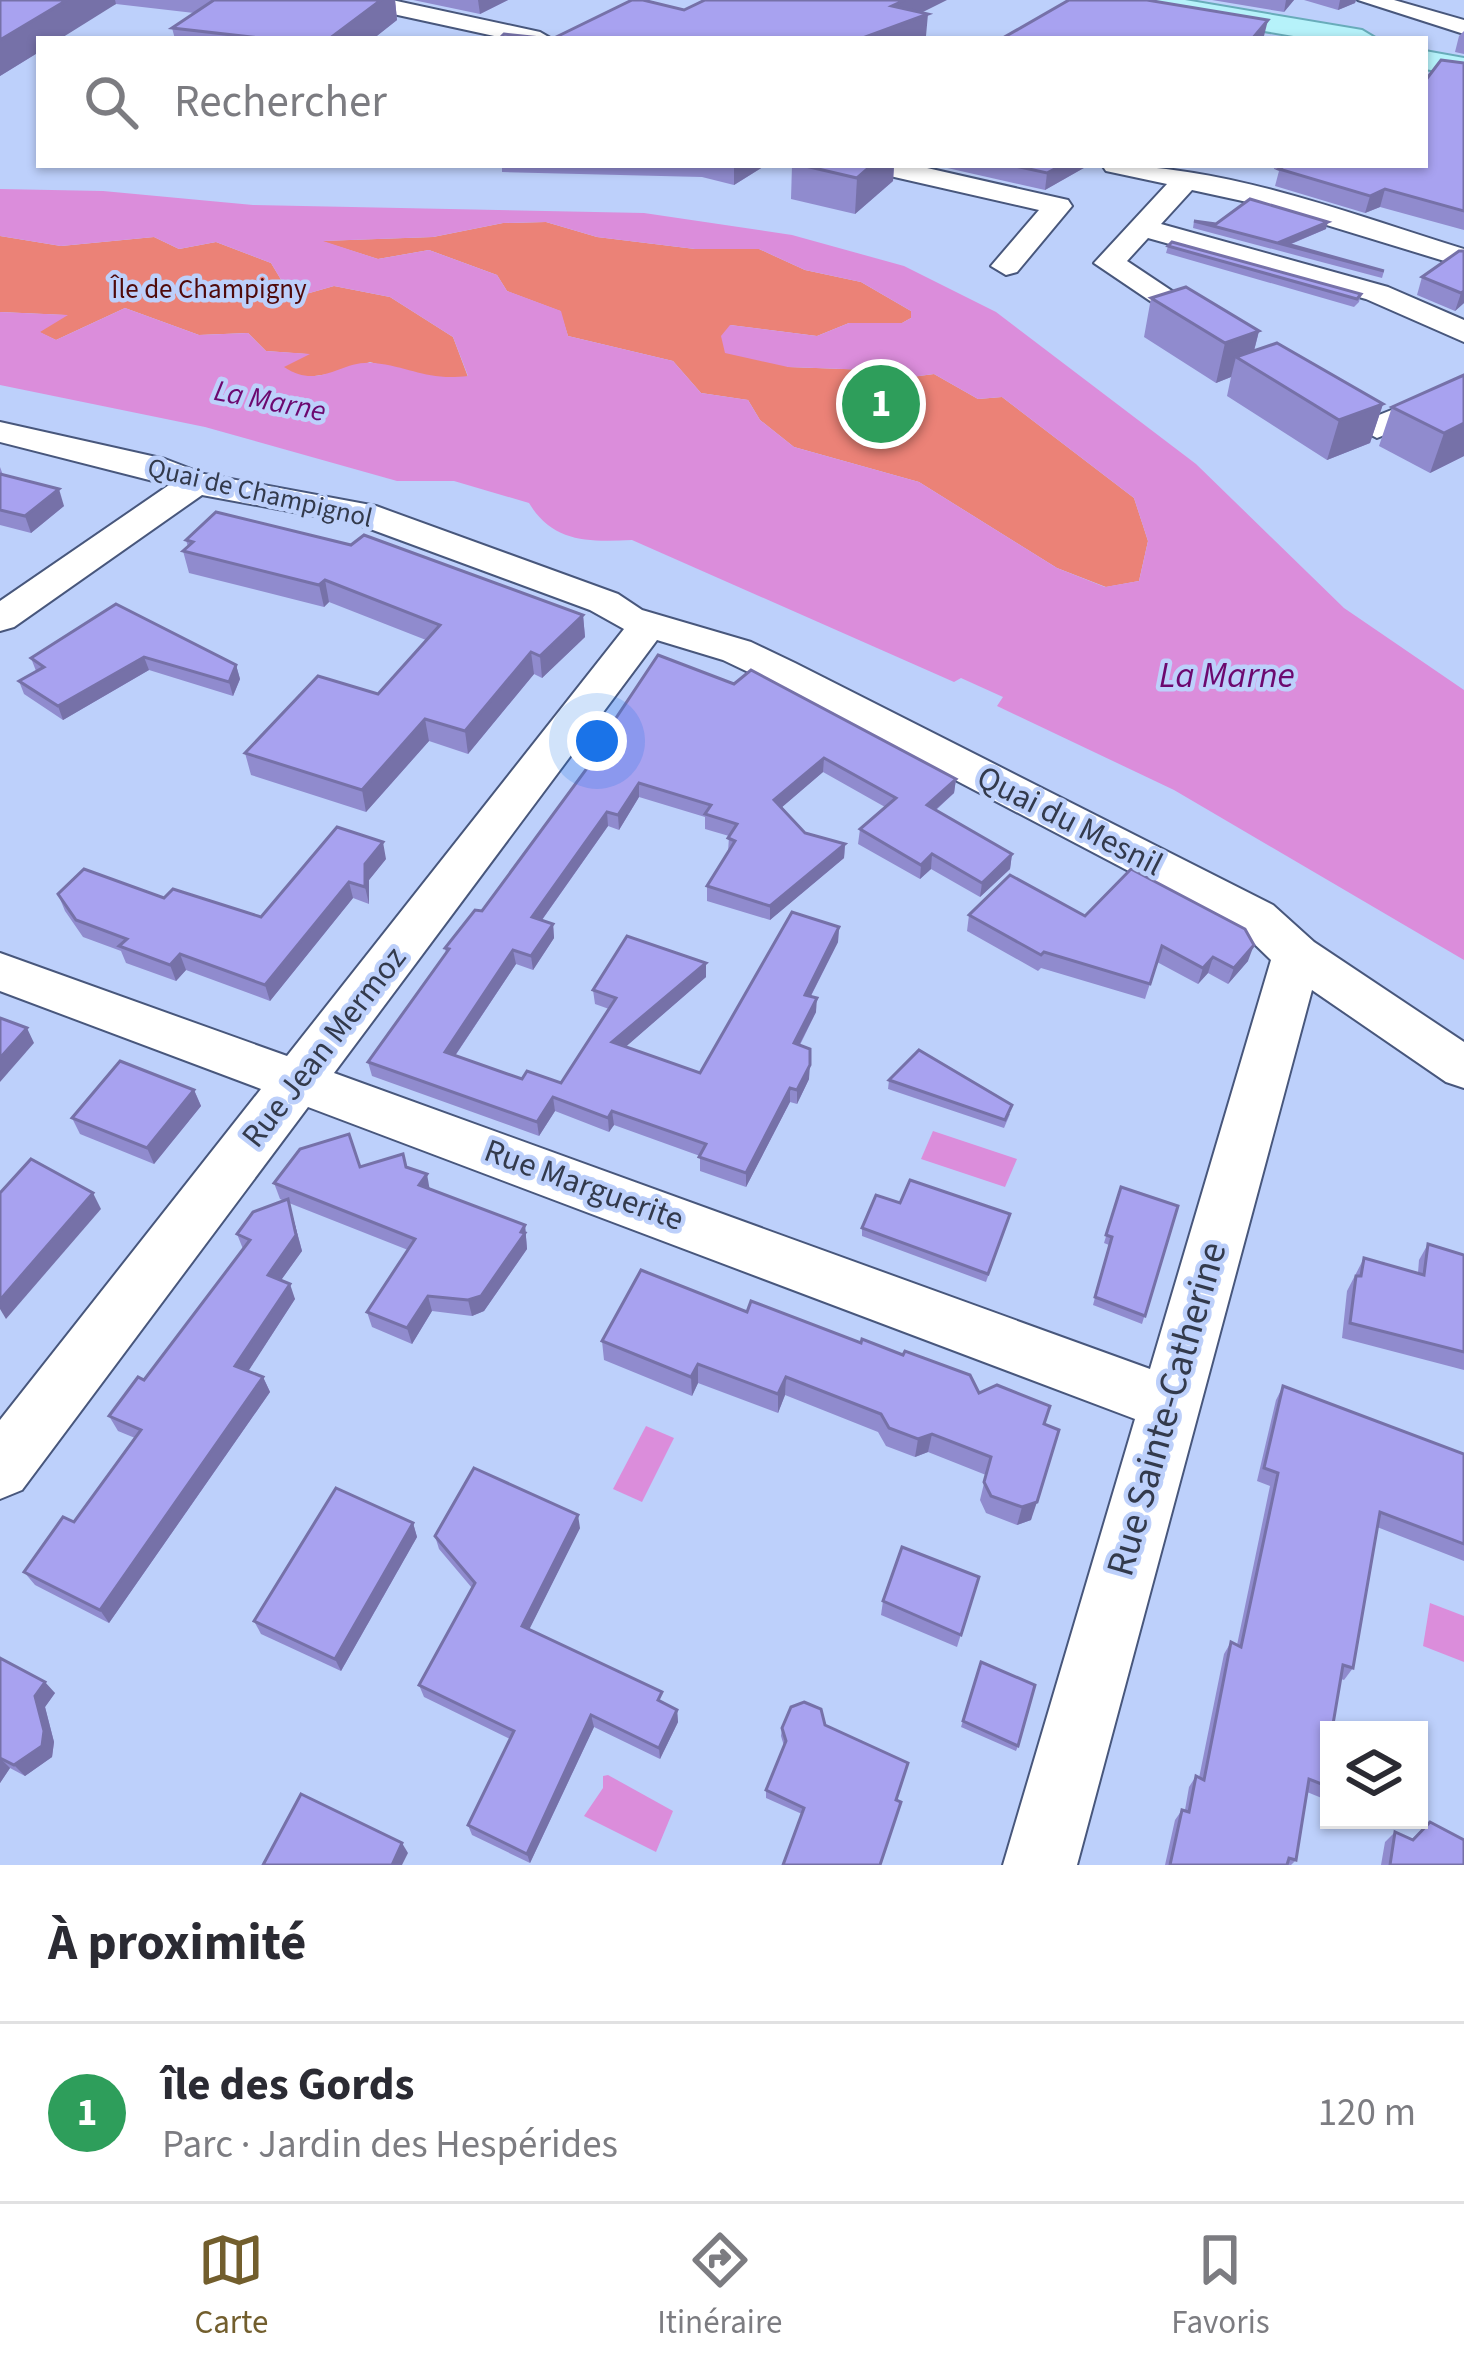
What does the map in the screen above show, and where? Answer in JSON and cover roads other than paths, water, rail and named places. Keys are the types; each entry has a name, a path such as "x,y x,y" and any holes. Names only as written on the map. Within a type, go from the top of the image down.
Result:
{"main road":[{"path":"1121,1 1288,36"},
{"path":"1121,1 1343,36"},
{"path":"1428,51 1464,57"},
{"path":"1428,61 1464,68"}],"street":[{"path":"361,0 526,36"},
{"path":"1369,0 1464,27"},
{"path":"891,168 1058,206 1006,266"},
{"path":"1124,168 1177,189"},
{"path":"1085,179 1314,211 1464,258"},
{"path":"1177,189 1110,260 1111,266 1230,340"},
{"path":"1139,227 1377,293 1464,332"},
{"path":"1290,376 1377,428 1464,391"},
{"name":"Quai de Champignol","path":"0,432 152,467 196,483 362,514 604,602 648,625"},
{"path":"0,619 196,483"},
{"name":"Quai du Mesnil","path":"648,625 737,651 1256,917 1297,955 1464,1068"},
{"name":"Rue Jean Mermoz","path":"0,1469 648,625"},
{"name":"Rue Sainte-Catherine","path":"1040,1865 1297,955"},
{"name":"Rue Marguerite","path":"0,971 1167,1403"}],"water":[{"name":"La Marne","path":"0,189 103,191 253,205 644,213 792,235 904,266 996,312 1196,464 1344,608 1464,690 1464,960 1174,790 997,706 1003,697 961,678 954,682 632,540 573,537 549,526 529,503 454,481 397,481 205,427 0,385 0,312 68,315 40,332 56,340 125,308 199,335 248,333 266,351 310,354 284,367 297,374 320,375 374,363 430,375 468,376 453,337 390,297 334,286 292,298 271,263 216,242 179,249 154,237 61,246 0,236","holes":["546,222 597,237 695,249 759,249 805,270 861,282 911,311 911,318 902,323 849,323 817,336 730,325 721,336 725,353 788,367 871,370 904,378 934,374 978,399 1002,397 1134,498 1148,541 1139,581 1105,587 1057,568 919,482 794,447 760,420 748,400 701,393 673,361 568,336 561,311 507,291 497,275 429,250 378,259 323,241 433,237 503,223"]},
{"path":"933,1131 1017,1159 1005,1187 921,1159"},
{"path":"646,1426 674,1438 642,1502 613,1489"},
{"path":"1430,1603 1464,1616 1464,1662 1423,1646"},
{"path":"603,1776 673,1811 656,1852 584,1816 603,1788"}],"place":[{"name":"île des Gords","path":"881,404"}],"park label":[{"name":"Île de Champigny","path":"209,289"}]}
